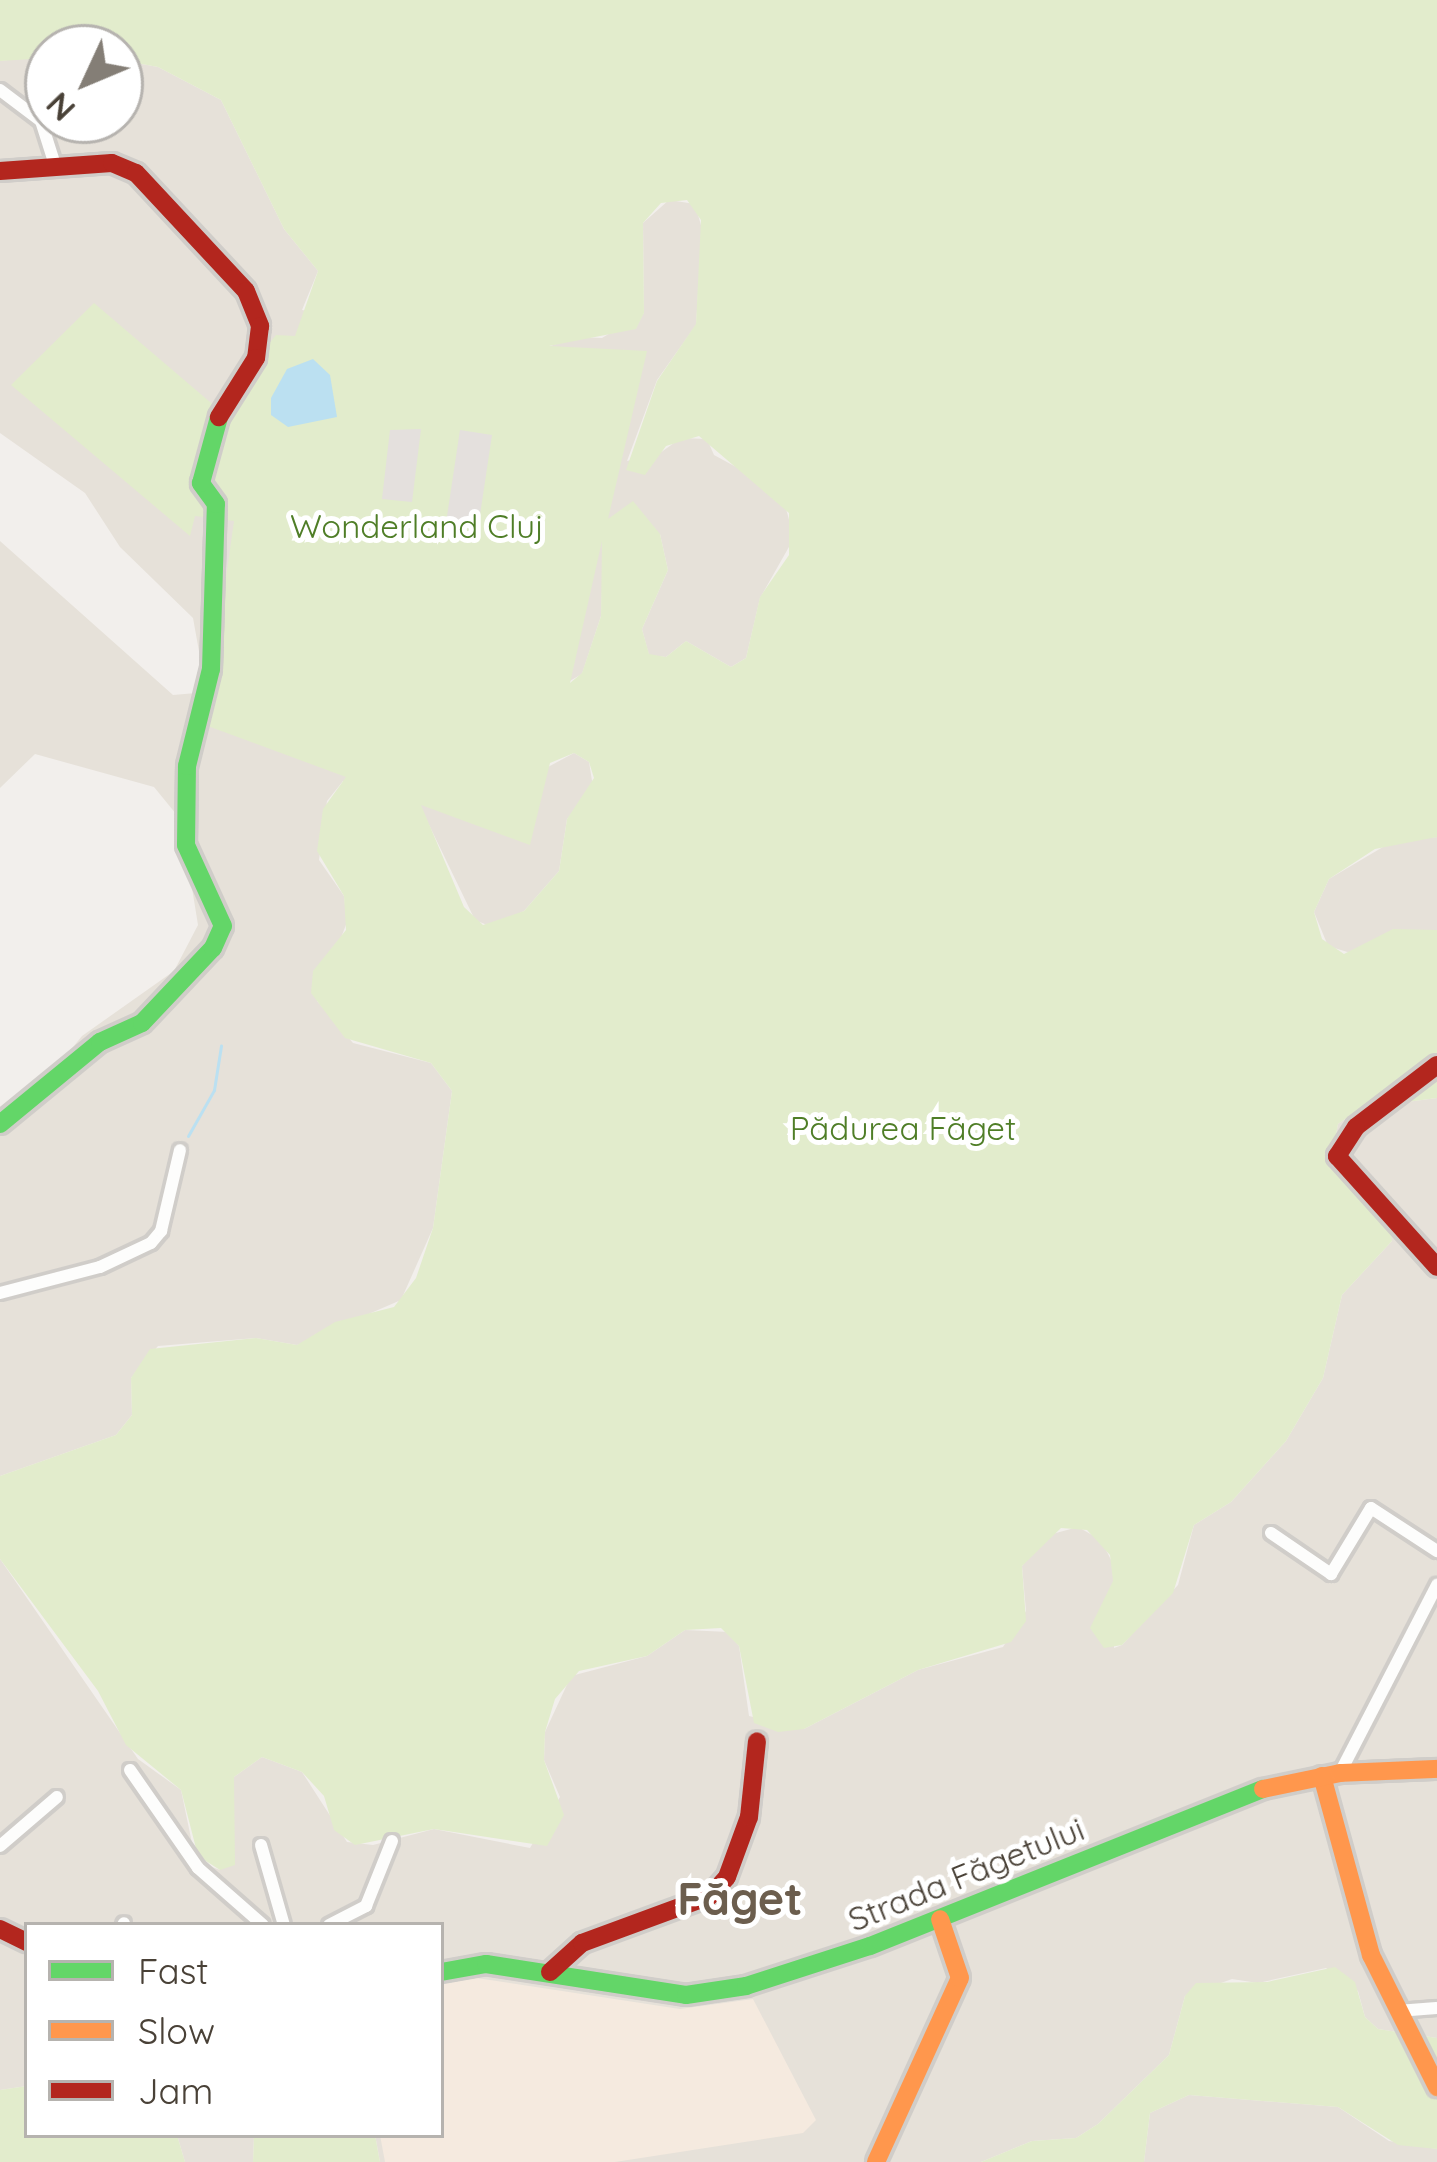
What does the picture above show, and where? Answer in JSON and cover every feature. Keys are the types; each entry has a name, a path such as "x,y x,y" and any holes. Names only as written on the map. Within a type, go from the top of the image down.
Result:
{"street":[{"path":"0,90 40,121 55,165"},
{"path":"0,171 112,163 145,179 245,291 260,326 256,358 219,417 201,483 216,504 211,669 187,766 187,845 223,926 213,948 142,1022 100,1042 0,1124"},
{"path":"1437,1065 1356,1127 1337,1156 1437,1268"},
{"path":"0,1293 100,1267 151,1243 161,1231 180,1150"},
{"path":"1271,1533 1331,1574 1371,1508 1437,1551"},
{"path":"1437,1585 1331,1774 1364,1934 1396,2011 1437,2087"},
{"path":"550,1972 583,1943 710,1896 727,1877 749,1817 757,1741"},
{"name":"Strada Făgetului","path":"444,1971 486,1964 703,1994 783,1977 940,1919 1214,1805 1331,1774 1437,1769"},
{"path":"130,1770 199,1868 260,1922"},
{"path":"0,1846 57,1797"},
{"path":"335,1922 366,1906 392,1841"},
{"path":"261,1845 283,1922"},
{"path":"876,2162 960,1978 940,1919"},
{"path":"1396,2011 1437,2008"}],"shaded area":[{"path":"24,58 24,144 144,144 144,64 221,100 284,229 318,271 302,310 488,345 543,349 574,337 602,338 644,313 643,223 669,200 695,204 702,229 696,325 657,380 627,461 660,453 681,438 707,439 714,455 760,480 785,505 794,538 760,598 746,658 731,667 686,641 666,657 649,655 642,629 668,570 660,534 604,538 601,616 582,674 552,691 535,774 574,753 589,762 593,787 567,819 559,871 524,911 492,927 475,920 416,798 343,781 327,801 319,860 344,896 347,922 317,1001 353,1043 431,1063 452,1091 433,1228 401,1300 297,1345 256,1338 158,1346 131,1378 132,1415 116,1435 0,1476 0,1114 43,1084 82,1036 174,971 198,925 181,820 154,787 35,754 0,788 0,541 173,695 196,693 202,668 193,618 120,547 85,493 0,433 0,61"},
{"path":"421,429 412,502 382,499 390,430"},
{"path":"460,430 492,435 478,528 446,523"},
{"path":"1437,837 1437,930 1377,939 1354,954 1328,946 1314,912 1329,879 1393,841"},
{"path":"1437,1098 1437,2038 1378,2029 1365,2017 1358,1991 1326,1968 1258,1983 1232,1979 1185,1996 1169,2055 1098,2124 1076,2138 1032,2141 981,2162 380,2162 376,2138 444,2138 444,1922 24,1922 24,2086 0,2090 0,1559 138,1759 181,1790 193,1848 212,1867 220,1870 234,1777 262,1757 302,1772 347,1842 373,1845 434,1829 530,1848 560,1797 544,1760 545,1732 571,1676 647,1656 685,1630 729,1632 739,1646 749,1716 804,1729 918,1670 1003,1647 1026,1611 1022,1566 1045,1536 1078,1527 1101,1540 1113,1564 1114,1648 1122,1645 1178,1585 1194,1525 1231,1502 1286,1441 1323,1378 1342,1295 1392,1241 1375,1208 1342,1177 1333,1151 1338,1124 1361,1108"},
{"path":"470,1977 680,2009 753,1999 816,2120 803,2133 615,2162 385,2162 381,2138 444,2138 444,1982"},
{"path":"1189,2095 1338,2107 1389,2141 1437,2149 1437,2162 1144,2162 1150,2113"},
{"path":"178,2138 254,2138 253,2162 185,2162"}],"green space":[{"name":"Pădurea Făget","path":"0,0 1437,0 1437,837 1375,849 1329,879 1314,912 1322,939 1344,954 1393,929 1437,930 1437,1098 1361,1108 1338,1124 1333,1151 1342,1177 1389,1224 1392,1241 1342,1295 1323,1378 1286,1441 1231,1502 1194,1525 1173,1593 1122,1645 1104,1648 1090,1628 1113,1581 1110,1555 1087,1530 1061,1528 1022,1566 1026,1621 1011,1642 918,1670 804,1729 778,1732 754,1723 739,1646 721,1628 685,1630 647,1656 579,1671 555,1699 545,1732 544,1760 564,1815 547,1846 434,1829 355,1845 334,1830 324,1796 302,1772 262,1757 234,1777 235,1865 220,1870 198,1856 181,1790 126,1745 98,1691 0,1559 0,1476 116,1435 132,1415 131,1378 150,1349 256,1338 297,1345 335,1322 394,1307 416,1278 433,1228 452,1091 431,1063 345,1038 311,993 313,971 346,930 344,896 317,851 323,809 346,777 205,725 234,521 195,516 190,536 11,385 94,303 217,408 276,335 295,336 318,271 284,229 221,100 144,64 144,24 24,24 24,60 0,61","holes":["687,200 701,220 696,324 657,381 626,470 645,475 666,446 699,436 789,513 789,555 760,597 746,658 731,667 686,641 666,657 649,654 642,629 668,570 660,534 633,501 608,519 647,351 549,346 636,329 644,313 643,223 661,203","602,541 601,616 582,673 570,683","574,753 589,762 594,778 567,819 559,871 524,911 483,925 464,907 421,805 530,845 550,763"]},
{"path":"1335,1967 1355,1982 1365,2017 1378,2029 1437,2038 1437,2149 1398,2145 1338,2107 1189,2095 1150,2113 1144,2162 981,2162 1032,2141 1076,2138 1098,2124 1169,2055 1185,1996 1196,1983 1267,1982"},
{"path":"24,2086 24,2138 178,2138 185,2162 0,2162 0,2090"},
{"path":"254,2138 376,2138 380,2162 253,2162"}],"water":[{"path":"313,359 330,375 337,417 288,427 271,415 271,398 287,369"}],"waterway":[{"path":"188,1136 214,1090 221,1046"}],"traffic: fast":[{"path":"0,1124 100,1042 142,1023 213,948 223,926 186,845 187,766 211,669 216,504 201,483 219,417"},
{"path":"444,1971 486,1964 686,1995 746,1986 870,1946 1263,1789"}],"traffic: slow":[{"path":"1263,1789 1340,1773 1437,1769"},
{"path":"1322,1776 1371,1955 1437,2087"},
{"path":"876,2162 960,1978 940,1919"}],"traffic: jam":[{"path":"0,171 112,163 136,173 246,291 260,326 256,358 219,417"},
{"path":"1437,1065 1356,1127 1337,1156 1437,1267"},
{"path":"550,1972 582,1943 710,1896 727,1877 749,1817 757,1741"},
{"path":"0,1929 24,1941"}],"district":[{"name":"Făget","path":"740,1899"}],"park label":[{"name":"Wonderland Cluj","path":"417,526"}]}
